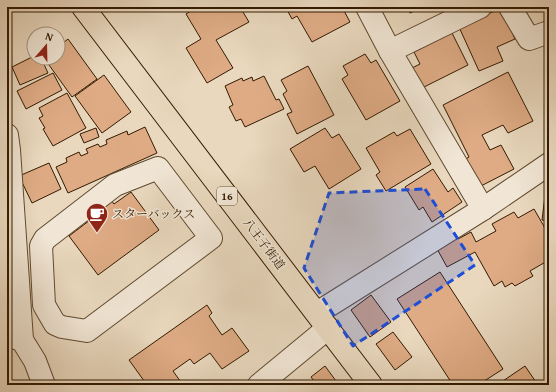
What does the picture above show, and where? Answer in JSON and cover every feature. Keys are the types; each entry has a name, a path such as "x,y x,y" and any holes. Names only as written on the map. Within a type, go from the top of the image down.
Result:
{"highway":[{"name":"八王子街道","path":"83,7 371,385"}],"street":[{"path":"368,7 390,51 482,209"},
{"path":"390,51 480,7"},
{"path":"510,7 529,39 549,32"},
{"path":"7,135 9,150 15,338 35,361 44,385"},
{"path":"259,385 322,320 549,164"},
{"path":"158,168 211,238 87,331 62,327 54,324 44,305 41,246 45,239 115,185 158,168"}],"highlighted area":[{"path":"425,189 475,265 353,346 304,268 329,193"}],"building":[{"path":"197,7 240,7 249,22 216,40 233,68 207,83 186,48 201,39 186,14"},
{"path":"342,7 350,22 312,42 297,16 292,19 286,8"},
{"path":"407,7 422,7 410,13"},
{"path":"501,8 515,39 497,47 503,61 479,71 459,27"},
{"path":"452,33 468,65 420,89 410,69 420,64 414,52"},
{"path":"68,39 97,79 72,97 50,66 66,66 66,41"},
{"path":"365,54 371,63 376,60 400,101 366,120 342,79 348,75 343,66"},
{"path":"26,60 26,66 45,66 48,73 20,85 12,67"},
{"path":"308,66 334,115 297,134 287,114 292,112 283,94 287,91 281,80"},
{"path":"508,72 533,121 508,133 503,125 482,135 490,150 501,145 514,169 479,187 464,160 469,157 443,105"},
{"path":"53,73 62,90 26,109 17,91"},
{"path":"104,75 131,112 102,133 75,96"},
{"path":"264,76 276,100 279,99 284,109 245,127 241,119 236,121 229,107 233,105 225,86 242,78 243,81 252,77 253,81"},
{"path":"67,93 86,128 53,146 43,129 45,128 39,118 43,116 39,108"},
{"path":"145,127 157,153 68,193 56,167 67,162 66,158 79,152 81,156 88,153 86,149 98,144 100,147 107,144 106,140 127,131 128,135"},
{"path":"96,128 99,137 84,143 80,134"},
{"path":"325,128 332,138 339,134 361,169 329,189 315,166 304,172 290,149"},
{"path":"410,129 431,164 386,191 376,175 380,172 366,148 394,132 397,136"},
{"path":"49,163 61,189 32,203 19,176"},
{"path":"433,169 448,192 453,188 462,202 432,222 423,207 419,210 405,187"},
{"path":"547,180 549,180 549,225 547,225 548,221 542,220"},
{"path":"102,188 114,204 131,192 159,230 98,275 69,236 102,211 91,196"},
{"path":"534,209 549,235 549,260 530,271 533,276 515,286 512,283 505,287 502,281 494,286 475,252 447,267 436,247 456,236 458,239 471,232 476,242 496,231 492,224 514,212 518,218"},
{"path":"440,272 503,369 478,385 453,385 397,299"},
{"path":"371,295 391,322 370,337 351,310"},
{"path":"207,305 212,313 209,316 222,335 232,328 249,351 222,369 210,353 194,364 190,359 173,371 183,385 147,385 129,360"},
{"path":"393,332 412,357 395,370 376,344"},
{"path":"325,366 339,385 317,385 311,377"},
{"path":"525,366 538,385 497,385"}],"place":[{"name":"スターバックス","path":"97,234"}]}
